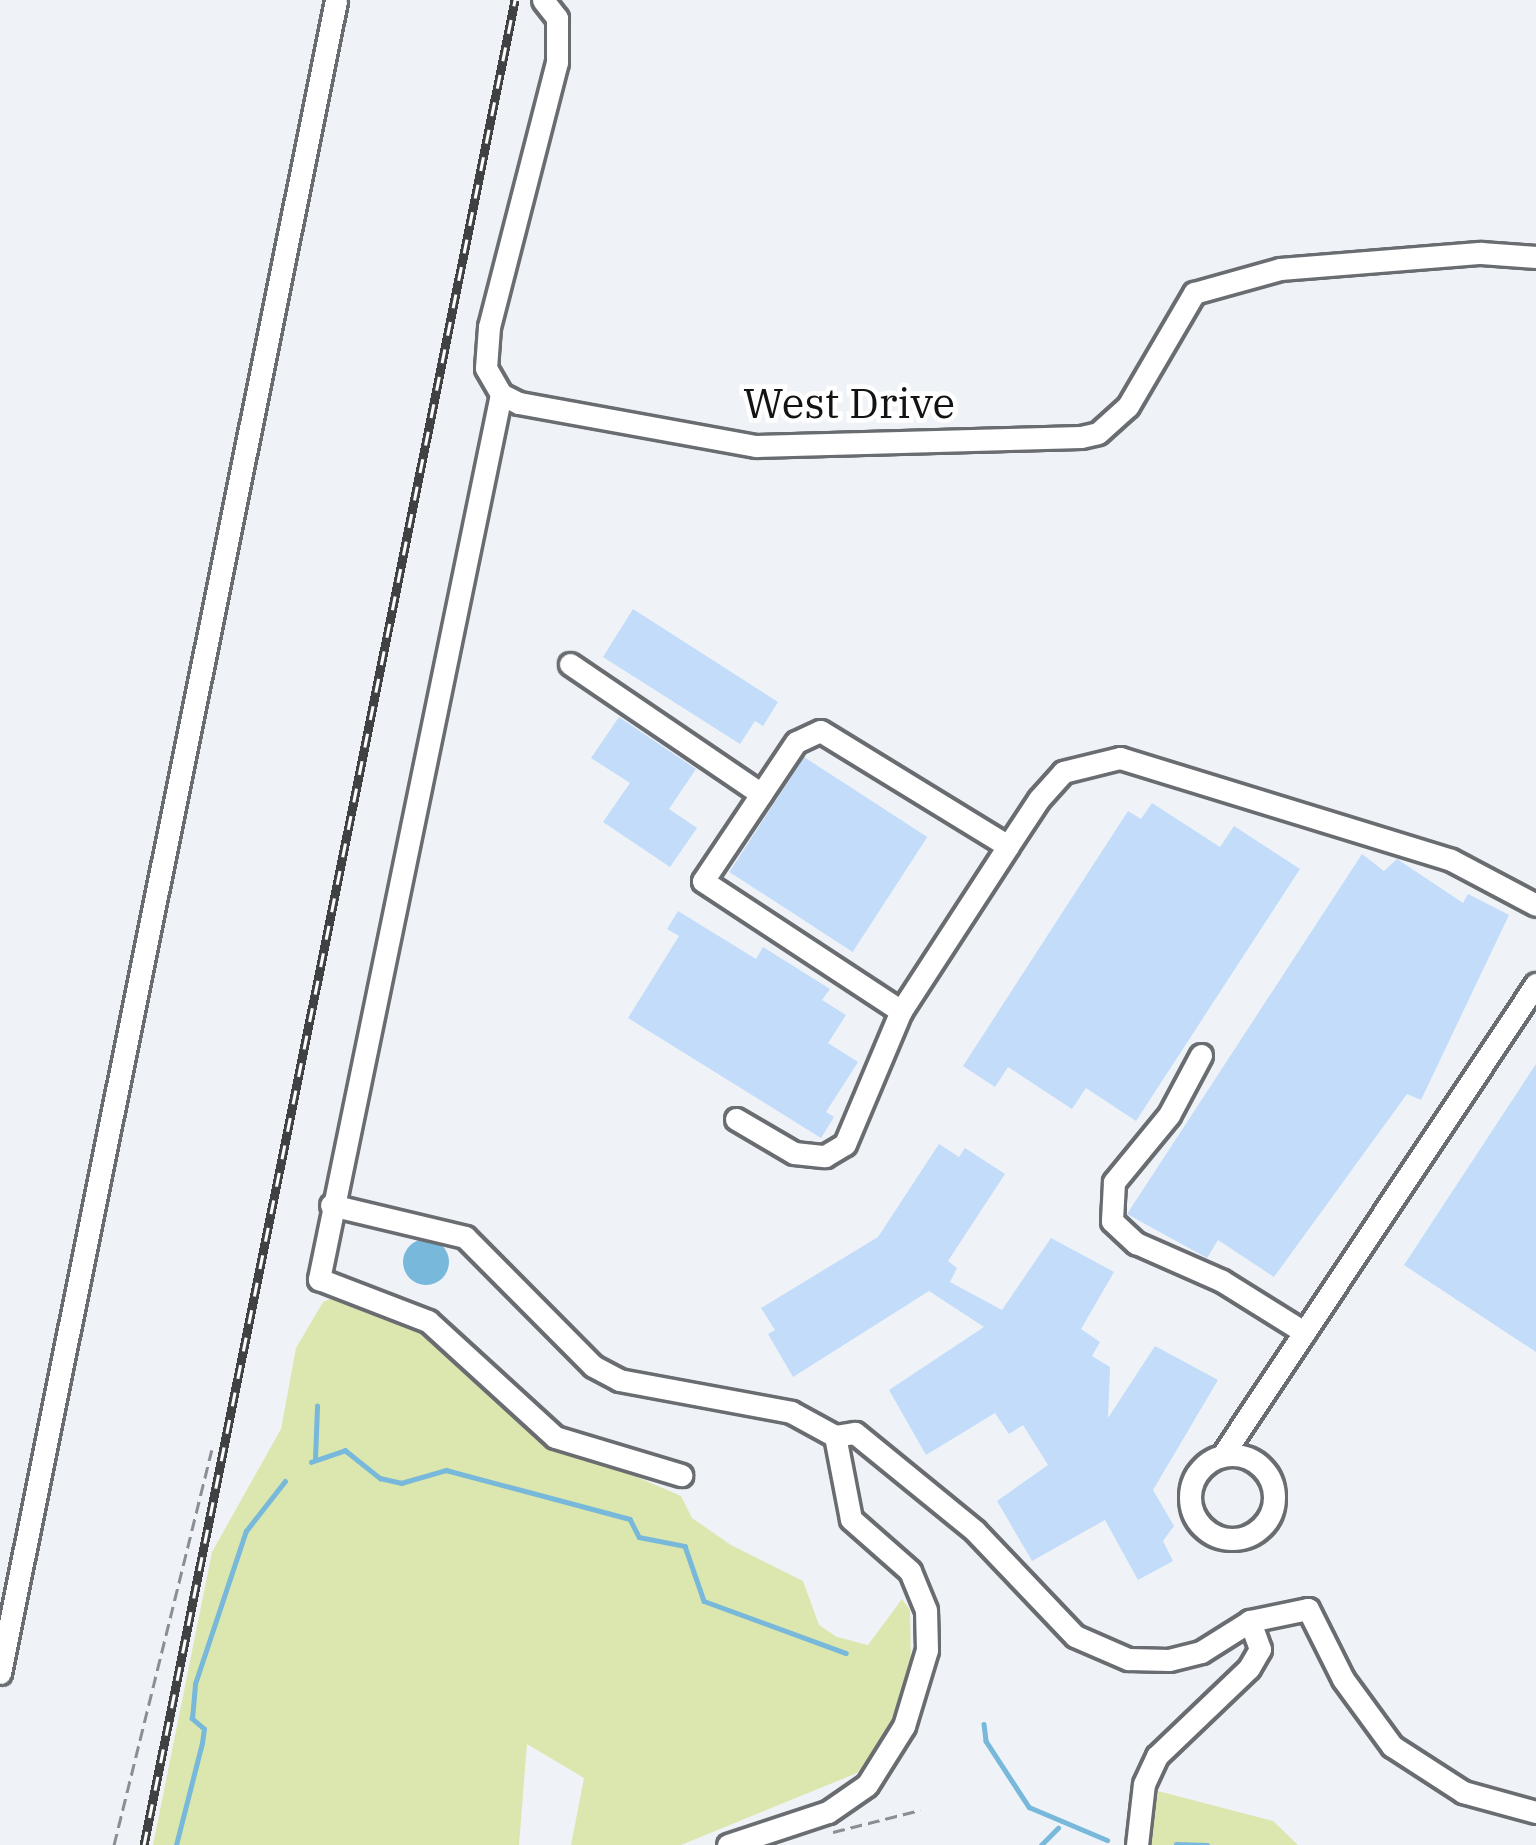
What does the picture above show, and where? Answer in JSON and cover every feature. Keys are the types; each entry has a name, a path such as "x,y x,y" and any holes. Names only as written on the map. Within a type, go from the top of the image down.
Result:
{"street":[{"path":"0,1673 336,0"},
{"path":"543,0 557,18 557,62 489,327 486,368 501,394 415,788 376,1022 331,1205 319,1279 428,1321 555,1437 681,1475"},
{"name":"West Drive","path":"501,394 756,446 1081,436 1128,406 1194,293 1280,269 1481,253 1536,257"},
{"path":"570,664 761,794"},
{"path":"902,1011 704,881 796,742 820,731 1008,846"},
{"path":"736,1119 794,1153 825,1156 845,1144 902,1011 1008,846 1063,772 1120,758 1451,860 1536,905"},
{"path":"1222,1456 1260,1465 1274,1492 1267,1522 1242,1539 1203,1529 1190,1502 1197,1473 1222,1456 1536,984"},
{"path":"1201,1055 1168,1114 1114,1182 1112,1222 1136,1243 1222,1281 1304,1332"},
{"path":"331,1205 465,1237 593,1366 619,1380 791,1412 835,1436 855,1433 893,1457 1075,1636 1128,1659 1169,1660 1202,1652 1250,1621 1308,1609 1352,1693 1392,1746 1462,1792 1536,1812"},
{"path":"728,1845 828,1811 867,1785 904,1726 927,1650 926,1610 910,1571 851,1519 835,1436"},
{"path":"1136,1845 1144,1784 1157,1756 1249,1668 1260,1648 1250,1621"}],"path":[{"path":"113,1845 212,1450"},
{"path":"812,1837 920,1810"}],"green space":[{"path":"339,1295 419,1321 544,1437 681,1496 692,1518 731,1545 803,1581 819,1625 837,1637 868,1645 902,1599 910,1610 911,1669 878,1754 857,1773 681,1845 571,1845 584,1778 527,1744 519,1845 153,1845 212,1552 281,1429 296,1348 323,1302"},
{"path":"1154,1790 1273,1821 1298,1845 1147,1845"}],"water":[{"path":"426,1239 443,1245 449,1262 443,1279 426,1285 409,1279 403,1262 409,1245"}],"building":[{"path":"633,609 778,702 763,726 755,721 740,744 603,657"},
{"path":"619,717 696,769 669,809 697,828 670,867 603,822 630,783 591,758"},
{"path":"804,757 927,837 853,952 729,872"},
{"path":"1152,803 1220,847 1234,826 1300,869 1136,1121 1086,1088 1072,1109 1008,1067 995,1087 963,1066 1128,811 1141,819"},
{"path":"1362,854 1384,871 1397,859 1463,903 1468,894 1509,915 1421,1100 1407,1094 1274,1277 1218,1240 1207,1258 1127,1214"},
{"path":"678,911 756,959 763,947 830,989 822,1000 846,1015 828,1043 858,1062 826,1112 834,1117 821,1138 628,1018 679,936 667,929"},
{"path":"1536,1064 1536,1352 1404,1265"},
{"path":"939,1144 959,1157 965,1148 1005,1174 948,1261 957,1268 950,1282 1002,1310 1051,1238 1114,1272 1081,1329 1100,1342 1092,1356 1110,1367 1108,1418 1155,1346 1218,1380 1153,1490 1174,1526 1163,1541 1173,1561 1138,1580 1105,1520 1032,1561 997,1501 1048,1465 1023,1425 1009,1434 995,1413 926,1455 889,1390 984,1327 929,1291 793,1377 768,1334 775,1330 761,1308 878,1237"}],"waterway":[{"path":"315,1459 317,1406"},
{"path":"311,1462 345,1450 380,1478 401,1483 446,1470 630,1519 639,1537 685,1546 704,1601 846,1653"},
{"path":"176,1845 204,1729 192,1719 195,1684 246,1531 285,1481"},
{"path":"984,1724 986,1741 1029,1807 1107,1840"},
{"path":"1041,1845 1058,1828"},
{"path":"1176,1844 1207,1845"}],"railway":[{"path":"144,1845 515,0"}]}
